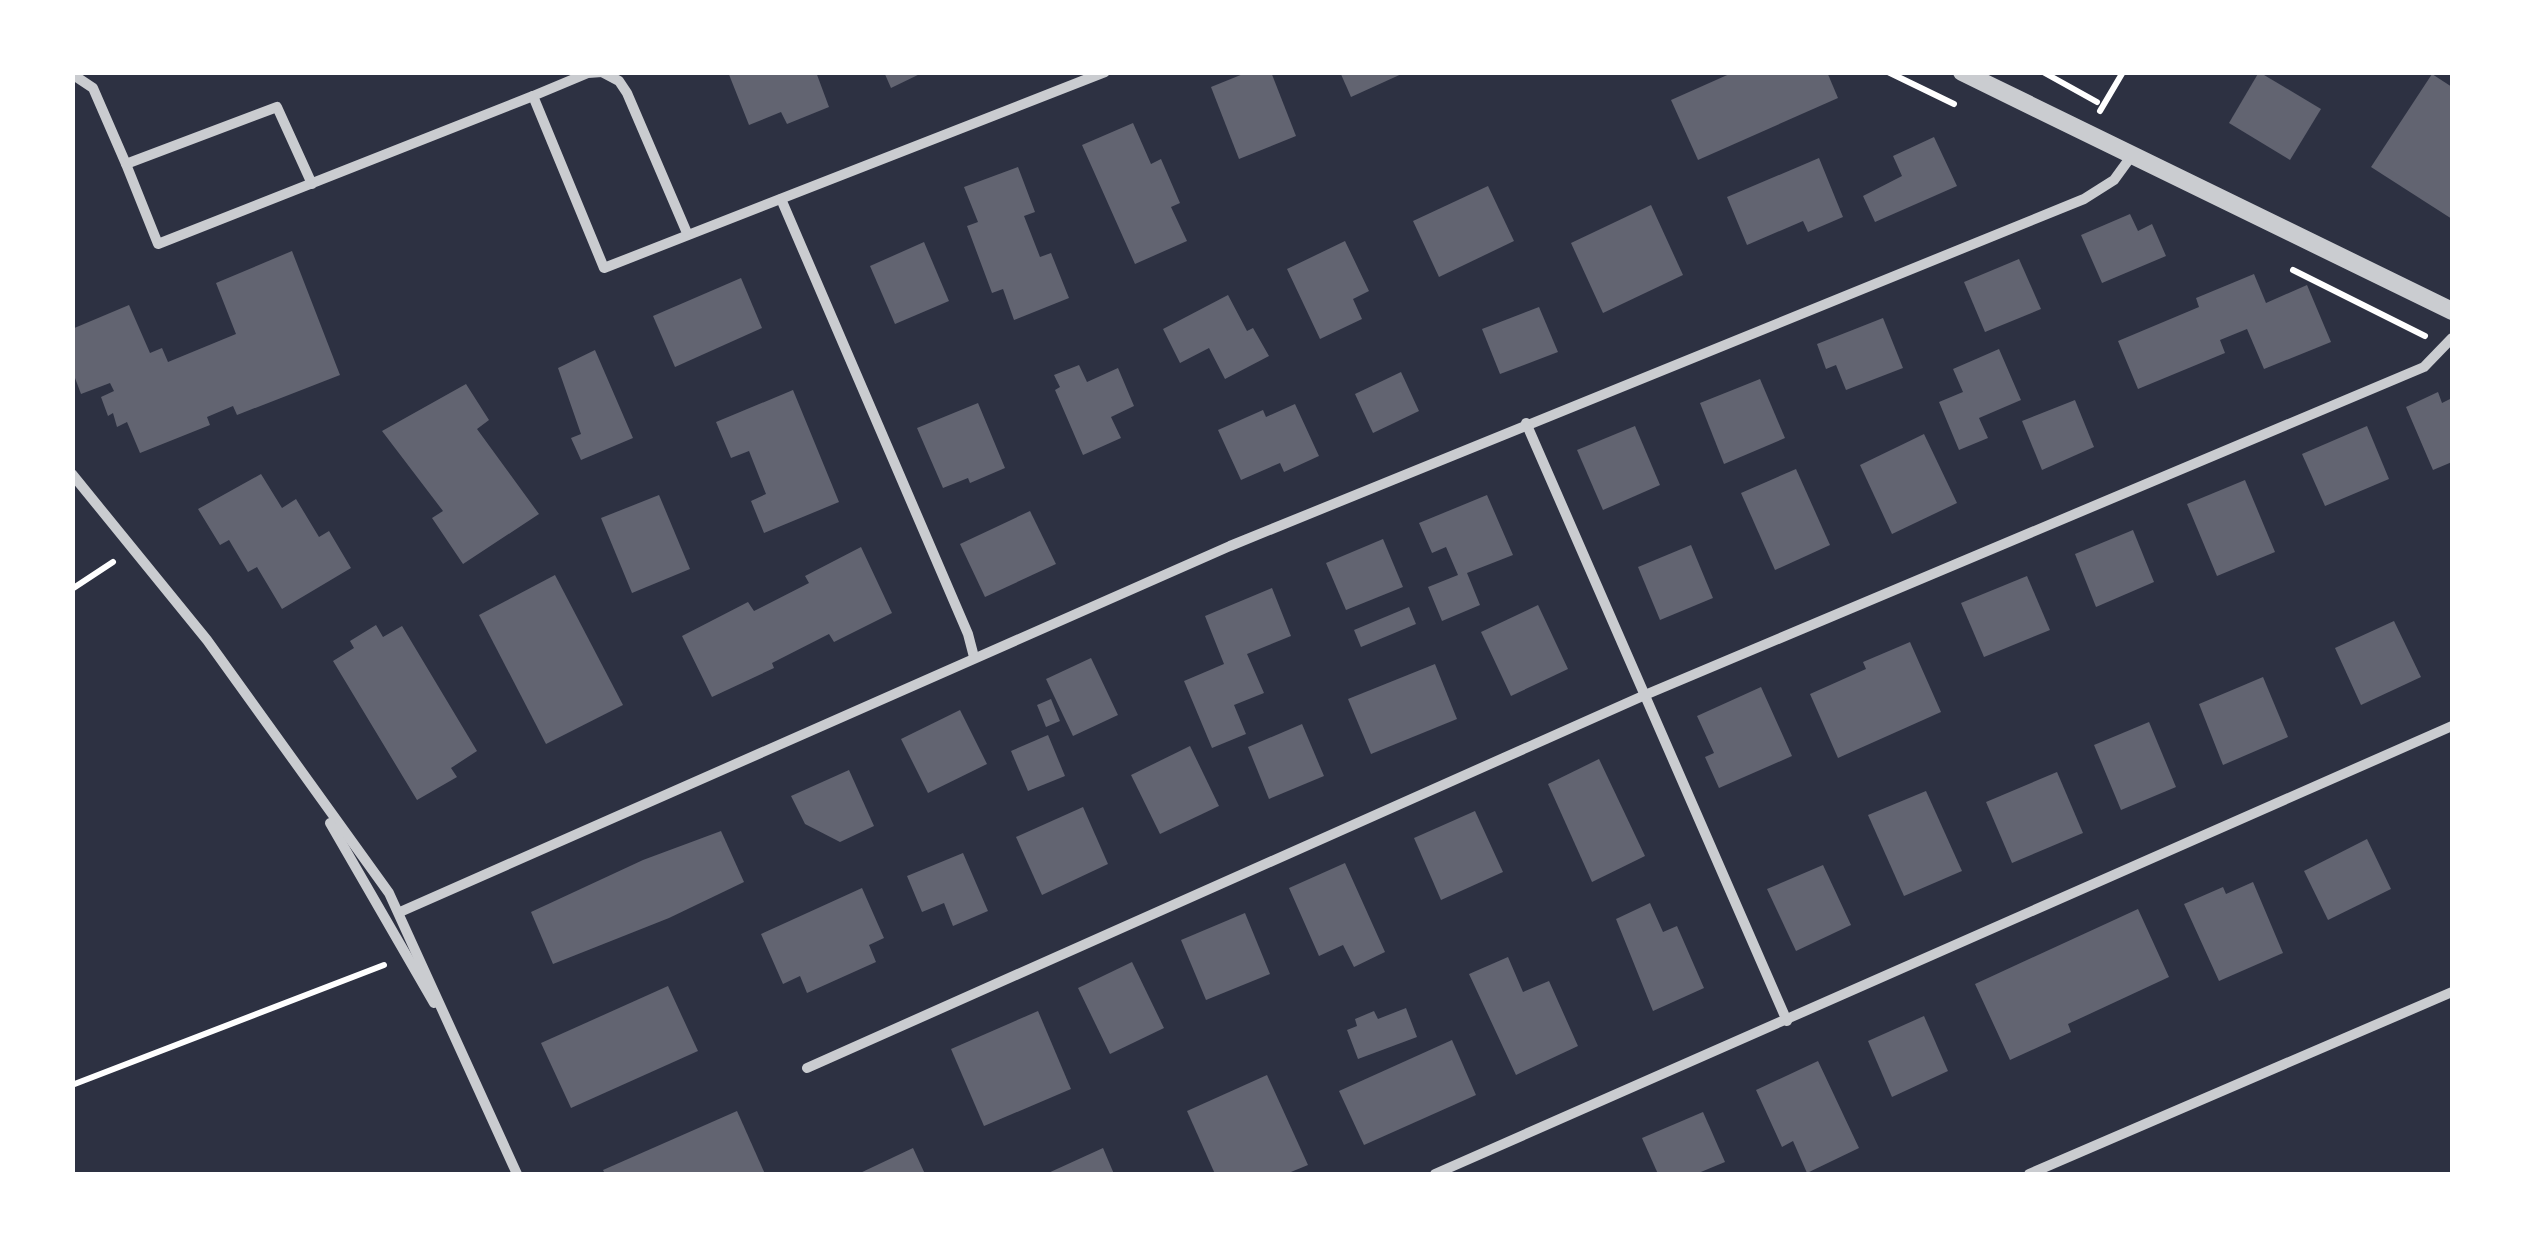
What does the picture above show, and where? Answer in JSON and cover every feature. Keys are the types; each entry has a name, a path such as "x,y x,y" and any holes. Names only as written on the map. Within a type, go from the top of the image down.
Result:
{"street":[{"path":"72,74 93,88 158,244 588,73 602,72 620,81 627,93 687,233"},
{"path":"533,96 604,268 1104,72"},
{"path":"1962,72 2130,158 2452,311"},
{"path":"126,164 276,107 312,184"},
{"path":"400,912 974,657 1526,423 2084,199 2114,180 2130,158"},
{"path":"781,199 968,634 974,657"},
{"path":"808,1068 1645,695 2424,367 2452,338"},
{"path":"1526,423 1788,1021"},
{"path":"72,474 207,640 400,912 517,1174"},
{"path":"1435,1174 2452,726"},
{"path":"312,790 405,957 448,1024"},
{"path":"2028,1174 2452,992"}],"path":[{"path":"2042,72 2103,105"},
{"path":"2089,135 2123,72"},
{"path":"72,589 135,548"},
{"path":"72,1085 405,957"}],"building":[{"path":"728,72 816,72 829,107 787,124 781,112 749,125"},
{"path":"884,72 924,72 891,88"},
{"path":"1248,72 1271,72 1296,136 1239,159 1211,87"},
{"path":"1340,72 1406,72 1351,97"},
{"path":"1734,72 1827,72 1838,98 1698,160 1671,100"},
{"path":"2259,72 2321,109 2290,160 2229,123"},
{"path":"2432,74 2452,87 2452,219 2371,167"},
{"path":"1133,123 1151,164 1161,159 1180,203 1171,207 1187,241 1135,264 1082,145"},
{"path":"1934,137 1957,186 1875,222 1863,196 1902,176 1893,156"},
{"path":"1819,158 1843,217 1808,232 1803,221 1747,245 1727,197"},
{"path":"1018,167 1035,212 1024,216 1040,257 1051,253 1069,298 1014,320 1003,289 992,293 967,226 978,222 964,187"},
{"path":"1488,186 1514,241 1439,277 1413,221"},
{"path":"1651,205 1683,275 1603,313 1571,243"},
{"path":"2130,214 2138,231 2152,224 2166,256 2102,283 2081,235"},
{"path":"1345,241 1369,291 1353,299 1362,319 1320,339 1287,269"},
{"path":"924,242 949,301 895,324 870,266"},
{"path":"292,251 340,375 237,415 233,406 207,417 210,425 140,453 127,422 117,427 113,413 108,416 101,397 114,391 110,383 81,394 72,370 72,329 129,305 150,353 162,348 168,362 236,334 216,283"},
{"path":"2019,259 2041,309 1985,332 1964,282"},
{"path":"2254,274 2266,303 2307,285 2331,342 2264,369 2247,329 2220,340 2225,353 2138,389 2118,341 2199,307 2196,298"},
{"path":"741,278 762,328 675,367 653,316"},
{"path":"1228,295 1247,331 1253,328 1269,356 1225,379 1209,348 1180,363 1163,329"},
{"path":"1539,307 1558,352 1500,374 1482,329"},
{"path":"1883,318 1903,368 1846,390 1836,365 1826,369 1817,344"},
{"path":"1999,349 2021,400 1979,418 1988,438 1959,450 1939,402 1963,392 1953,369"},
{"path":"595,350 633,438 581,460 571,438 581,434 558,368"},
{"path":"1079,365 1087,382 1118,368 1134,406 1111,417 1121,438 1083,455 1055,390 1060,387 1054,375"},
{"path":"1401,372 1419,411 1373,433 1355,394"},
{"path":"1760,379 1785,438 1724,464 1700,403"},
{"path":"466,384 489,420 477,429 539,514 463,564 432,518 443,511 382,431"},
{"path":"793,390 839,502 764,533 751,501 766,494 749,451 731,458 716,422"},
{"path":"2438,392 2442,403 2452,398 2452,462 2433,470 2406,407"},
{"path":"2075,400 2094,447 2042,470 2022,421"},
{"path":"978,403 1005,468 970,483 968,478 943,488 917,428"},
{"path":"1295,404 1319,456 1284,472 1280,463 1241,480 1218,430 1263,410 1266,417"},
{"path":"1635,426 1660,485 1603,510 1577,450"},
{"path":"2367,426 2389,479 2325,506 2302,454"},
{"path":"1924,434 1957,503 1892,534 1860,465"},
{"path":"1796,469 1830,545 1775,570 1741,493"},
{"path":"261,474 282,508 296,499 319,537 329,531 351,568 282,609 257,567 248,572 229,540 220,545 198,509"},
{"path":"2245,480 2275,552 2217,576 2187,504"},
{"path":"659,495 690,569 632,593 601,518"},
{"path":"1487,495 1513,555 1467,573 1480,605 1442,621 1428,587 1458,575 1446,547 1432,553 1419,523"},
{"path":"1030,511 1056,564 985,597 960,544"},
{"path":"2133,530 2154,582 2096,607 2075,554"},
{"path":"1383,539 1403,587 1346,610 1326,563"},
{"path":"1691,545 1713,598 1660,620 1638,567"},
{"path":"861,547 892,613 834,642 829,634 772,663 774,668 712,697 682,636 748,602 754,611 809,583 805,576"},
{"path":"555,575 623,705 546,744 479,615"},
{"path":"2027,576 2050,630 1984,657 1961,603"},
{"path":"1272,588 1291,636 1247,654 1264,693 1234,705 1246,734 1212,748 1184,681 1224,664 1205,616"},
{"path":"1538,605 1568,669 1511,696 1481,632"},
{"path":"1409,607 1416,624 1361,647 1354,630"},
{"path":"2394,621 2421,677 2361,705 2335,648"},
{"path":"376,625 383,637 402,626 477,751 451,768 457,777 417,800 333,661 354,648 350,641"},
{"path":"1910,642 1941,712 1838,758 1810,694 1866,669 1863,662"},
{"path":"1091,658 1118,715 1073,736 1046,679"},
{"path":"1435,664 1457,719 1371,754 1348,699"},
{"path":"2263,677 2288,737 2223,765 2199,704"},
{"path":"1761,687 1792,756 1719,788 1705,757 1714,753 1697,716"},
{"path":"1051,699 1060,721 1046,727 1037,705"},
{"path":"960,710 987,764 928,793 901,739"},
{"path":"2149,722 2176,787 2121,810 2094,745"},
{"path":"1302,724 1324,776 1269,799 1248,747"},
{"path":"1048,735 1065,776 1028,791 1011,751"},
{"path":"1190,746 1219,806 1160,834 1131,775"},
{"path":"1599,759 1645,856 1592,882 1548,784"},
{"path":"849,770 874,826 840,842 805,824 791,796"},
{"path":"2057,772 2083,833 2012,863 1986,802"},
{"path":"1926,791 1962,871 1904,896 1868,815"},
{"path":"1083,807 1108,864 1042,895 1016,837"},
{"path":"1475,811 1503,872 1441,900 1414,838"},
{"path":"721,831 744,882 669,918 553,964 531,912 643,860"},
{"path":"2367,839 2391,889 2328,920 2304,871"},
{"path":"963,853 988,911 953,926 944,903 922,912 907,876"},
{"path":"1345,863 1385,952 1354,967 1343,945 1319,956 1289,888"},
{"path":"1823,865 1851,925 1796,951 1767,889"},
{"path":"2253,882 2283,953 2219,981 2184,904 2223,887 2226,894"},
{"path":"862,888 884,938 869,945 876,962 807,993 800,976 783,984 761,934"},
{"path":"1650,903 1663,932 1677,926 1704,988 1653,1011 1616,919"},
{"path":"2138,909 2169,977 2068,1024 2071,1032 2010,1060 1975,984"},
{"path":"1245,913 1270,974 1206,1000 1181,940"},
{"path":"1508,957 1523,992 1549,981 1578,1046 1516,1075 1469,974"},
{"path":"1132,962 1164,1028 1110,1054 1078,988"},
{"path":"668,986 698,1051 571,1108 541,1043"},
{"path":"1406,1008 1417,1037 1358,1059 1347,1030 1357,1026 1355,1019 1374,1011 1378,1019"},
{"path":"1038,1011 1071,1089 984,1126 951,1049"},
{"path":"1924,1016 1948,1071 1892,1097 1868,1041"},
{"path":"1452,1040 1476,1095 1364,1145 1339,1091"},
{"path":"1818,1061 1859,1148 1807,1173 1793,1141 1782,1147 1756,1090"},
{"path":"1267,1075 1308,1165 1286,1174 1215,1174 1187,1111"},
{"path":"737,1111 765,1174 605,1174 603,1170"},
{"path":"1703,1112 1725,1162 1696,1174 1658,1174 1642,1138"},
{"path":"913,1148 925,1174 858,1174"},
{"path":"1103,1148 1114,1174 1046,1174"}]}
